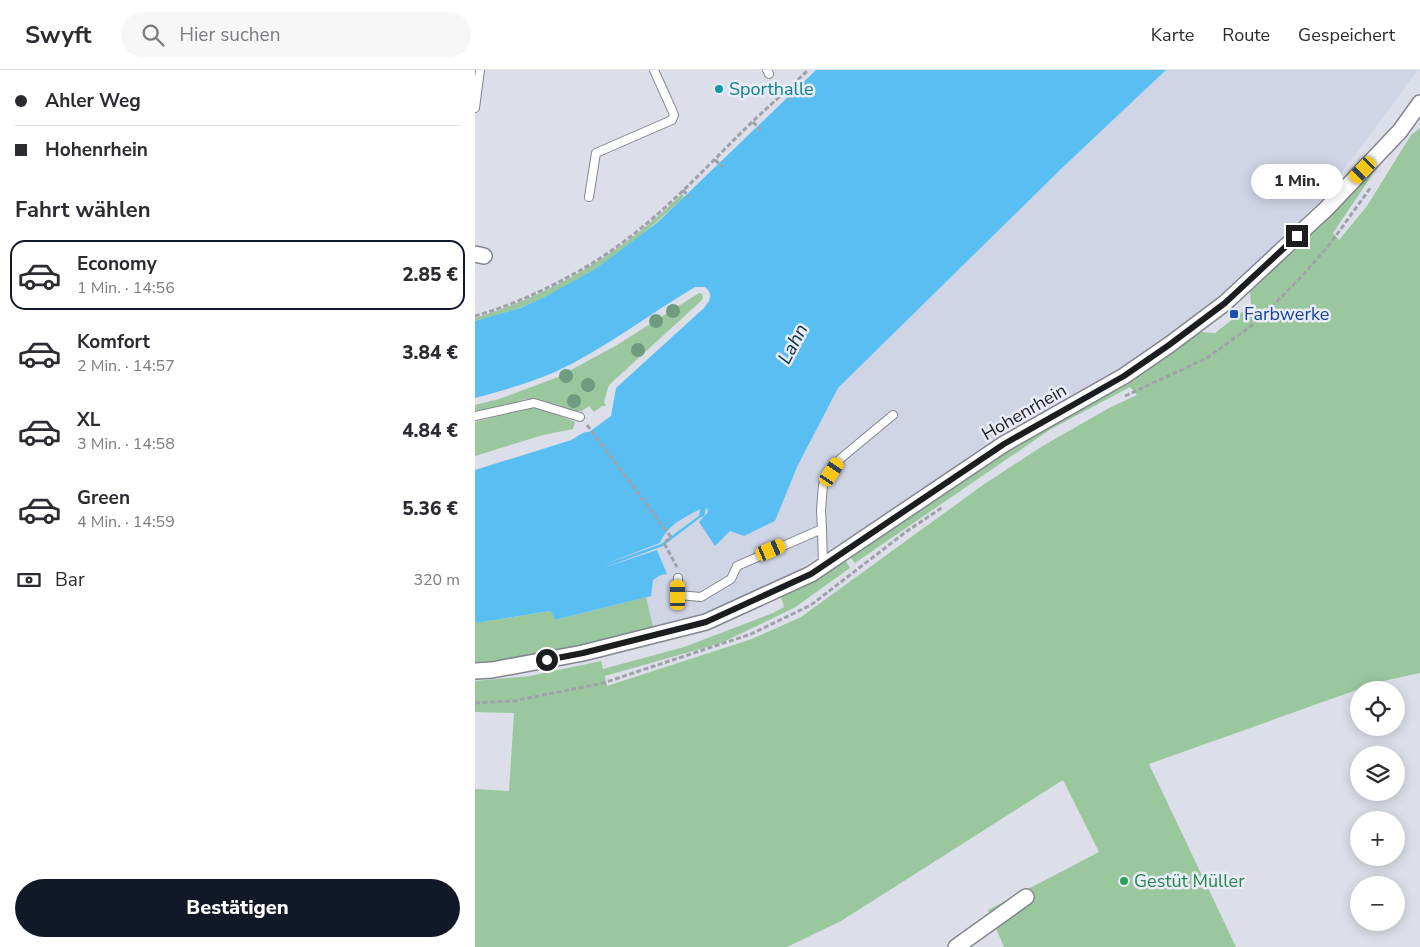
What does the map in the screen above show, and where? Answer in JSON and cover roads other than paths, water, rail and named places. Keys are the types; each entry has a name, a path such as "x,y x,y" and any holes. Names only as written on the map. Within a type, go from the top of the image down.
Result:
{"street":[{"name":"Hohenrhein","path":"475,671 492,670 583,653 706,622 811,574 1004,444 1124,376 1225,303 1326,209 1418,111"},
{"path":"956,947 1026,897"}],"lane":[{"path":"475,108 480,70"},
{"path":"589,197 596,153 672,120 672,110 654,70"},
{"path":"475,416 534,402 583,420"},
{"path":"823,566 821,510 823,485 840,459 893,415"},
{"path":"678,578 678,595 701,597 731,579 737,566 822,529"}],"water":[{"name":"Lahn","path":"816,70 1166,70 1062,168 838,388 797,467 775,521 744,536 730,531 715,546 699,522 708,512 707,505 674,525 660,543 602,565 661,544 700,515 705,514 663,546 603,568 657,550 667,574 653,580 651,596 555,620 551,611 475,623 475,470 571,440 583,433 589,432 611,416 616,388 704,308 710,295 705,287 695,287 573,363 535,380 475,398 475,321 520,308 543,298 592,271 609,259 658,222"}],"waterway":[{"path":"702,514 703,508 709,503"}],"place":[{"name":"Sporthalle","path":"719,89"},
{"name":"Farbwerke","path":"1234,314"},
{"name":"Gestüt Müller","path":"1124,881"}]}
